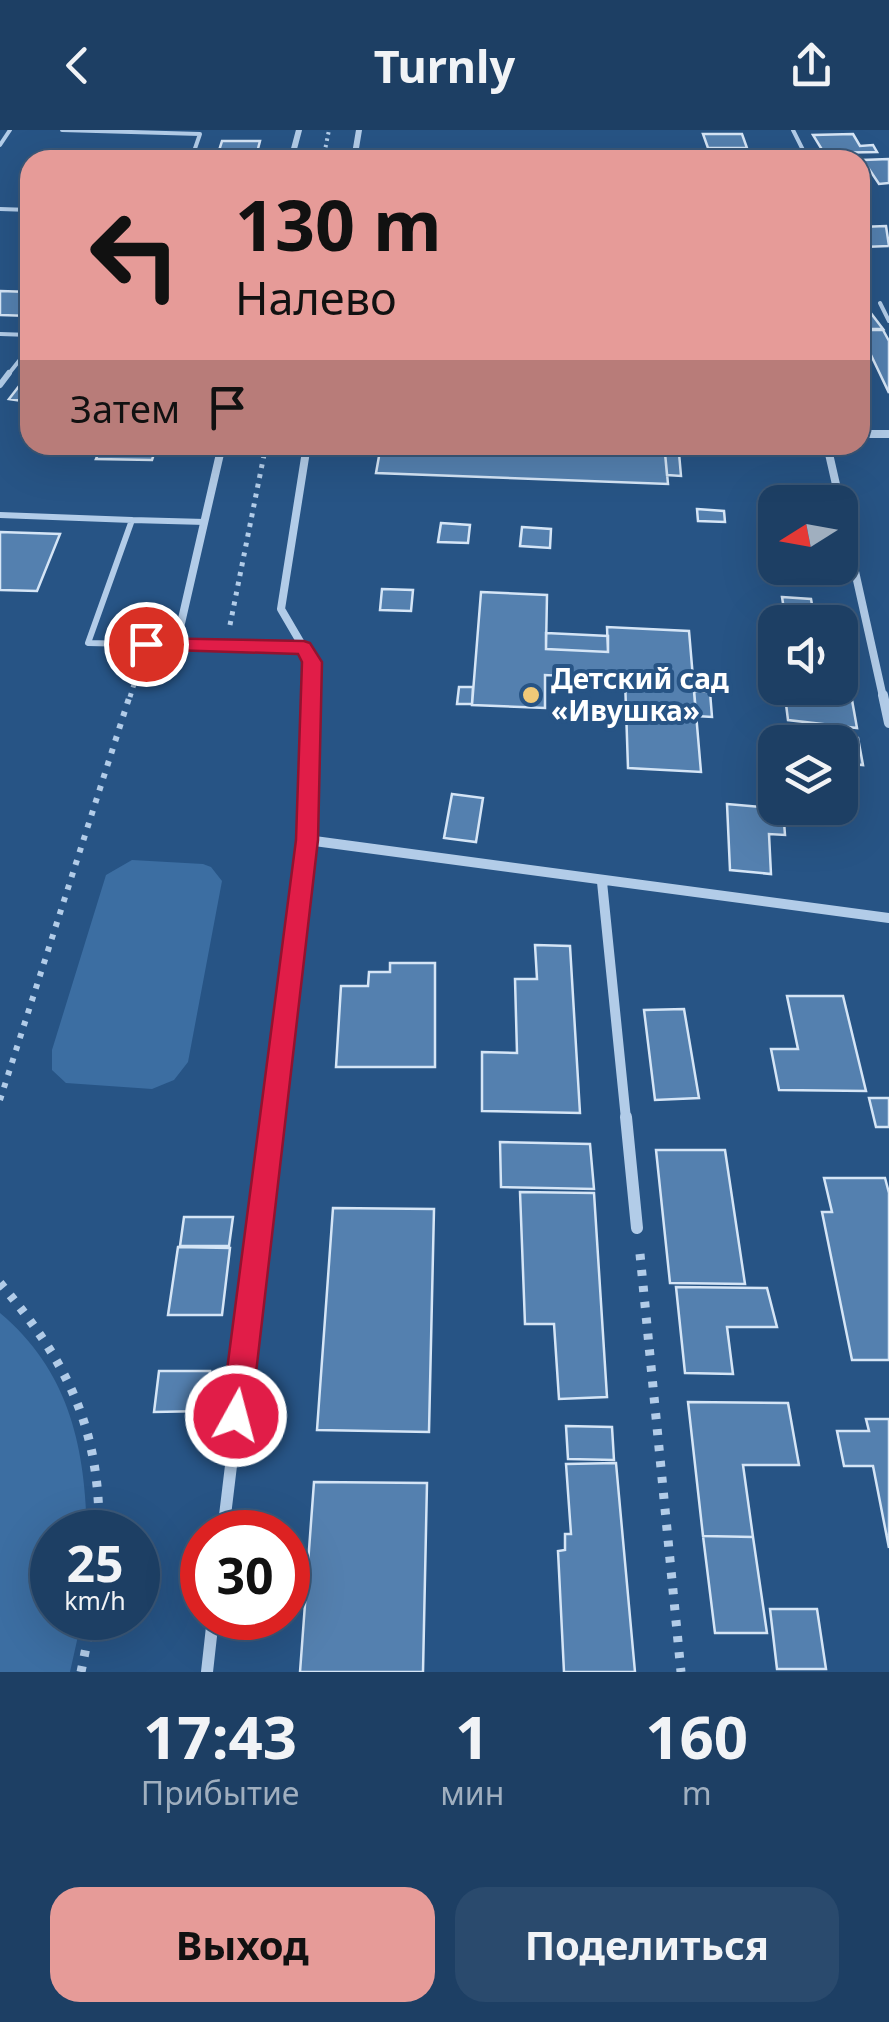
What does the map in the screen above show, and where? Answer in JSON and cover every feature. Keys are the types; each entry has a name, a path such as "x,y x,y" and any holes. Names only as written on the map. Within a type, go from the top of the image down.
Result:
{"street":[{"path":"220,455 176,645 304,648"},
{"path":"226,1510 307,840 312,662 281,609 305,455"},
{"path":"829,455 836,485"},
{"path":"858,584 889,723"},
{"path":"307,840 889,918"},
{"path":"602,882 637,1228"},
{"path":"207,1672 211,1640"}],"lane":[{"path":"0,145 10,130"},
{"path":"62,130 200,134 194,150"},
{"path":"880,303 889,321"},
{"path":"0,385 20,360"},
{"path":"0,515 204,522"},
{"path":"132,520 88,643 176,645"}],"path":[{"path":"226,646 264,455"},
{"path":"0,1100 146,644"},
{"path":"637,1228 681,1672"},
{"path":"0,1283 40,1328 80,1398 94,1443 98,1510"},
{"path":"81,1672 88,1640"}],"shaded area":[{"path":"132,860 203,864 211,867 222,881 188,1062 174,1080 152,1089 66,1083 52,1070 52,1050 106,875"},
{"path":"0,1313 42,1360 69,1412 77,1440 86,1510 30,1510 30,1640 77,1640 70,1672 0,1672"}],"building":[{"path":"703,134 742,134 747,148 708,148"},
{"path":"853,134 860,146 873,145 877,152 822,150 813,135"},
{"path":"222,141 260,141 258,150 219,150"},
{"path":"889,159 889,183 879,184 870,170 870,160"},
{"path":"886,226 889,246 870,247 870,227"},
{"path":"0,291 20,292 20,316 0,315"},
{"path":"870,312 883,329 870,329"},
{"path":"870,330 883,330 889,341 889,393 870,353"},
{"path":"20,385 20,401 9,399"},
{"path":"98,455 154,455 152,460 96,459"},
{"path":"379,455 665,455 668,484 376,473"},
{"path":"665,455 679,455 681,476 667,475"},
{"path":"697,509 724,511 725,522 698,521"},
{"path":"441,523 470,525 468,543 438,542"},
{"path":"522,527 551,529 550,548 520,546"},
{"path":"0,532 60,534 37,591 0,590"},
{"path":"382,589 413,590 411,611 380,610"},
{"path":"481,592 547,595 546,649 608,652 607,627 689,631 701,772 628,768 625,679 545,675 545,708 472,705"},
{"path":"782,597 811,599 812,605 783,605"},
{"path":"546,633 608,636 608,652 546,649"},
{"path":"459,687 473,687 472,704 457,704"},
{"path":"694,691 710,692 712,717 696,716"},
{"path":"786,705 853,705 856,725 831,725 788,720"},
{"path":"858,738 863,765 858,765"},
{"path":"452,794 483,798 476,842 444,838"},
{"path":"727,804 758,807 758,825 784,825 785,835 769,834 771,874 730,870"},
{"path":"535,945 570,946 580,1113 482,1111 482,1052 517,1053 515,979 537,979"},
{"path":"390,963 435,963 435,1067 336,1067 341,986 368,986 369,972 390,972"},
{"path":"787,996 843,996 866,1091 779,1090 771,1049 798,1049"},
{"path":"684,1009 699,1098 655,1100 644,1010"},
{"path":"869,1098 889,1098 889,1127 876,1127"},
{"path":"500,1142 590,1144 594,1189 501,1187"},
{"path":"656,1150 725,1150 745,1284 670,1283"},
{"path":"824,1178 885,1178 889,1193 889,1360 852,1360 822,1212 832,1212"},
{"path":"520,1192 594,1193 607,1397 559,1399 554,1324 525,1324"},
{"path":"333,1208 434,1209 429,1432 317,1430"},
{"path":"184,1217 233,1217 229,1246 180,1246"},
{"path":"178,1247 230,1248 222,1315 168,1315"},
{"path":"676,1287 767,1288 777,1327 727,1327 733,1374 685,1373"},
{"path":"159,1371 210,1371 206,1411 154,1412"},
{"path":"688,1402 788,1403 799,1465 743,1465 753,1537 703,1536"},
{"path":"866,1419 889,1419 889,1548 873,1466 844,1466 837,1431 869,1431"},
{"path":"566,1426 612,1427 614,1460 568,1459"},
{"path":"616,1463 635,1672 564,1672 558,1551 565,1550 565,1534 571,1534 566,1464"},
{"path":"314,1482 427,1483 423,1672 300,1672 302,1640 310,1640"},
{"path":"703,1536 753,1537 767,1633 715,1633"},
{"path":"770,1609 817,1609 826,1669 777,1669"}],"place":[{"name":"Детский сад «Ивушка»","path":"531,695"}],"route":[{"path":"146,644 304,648 312,662 307,840 236,1416"}]}
